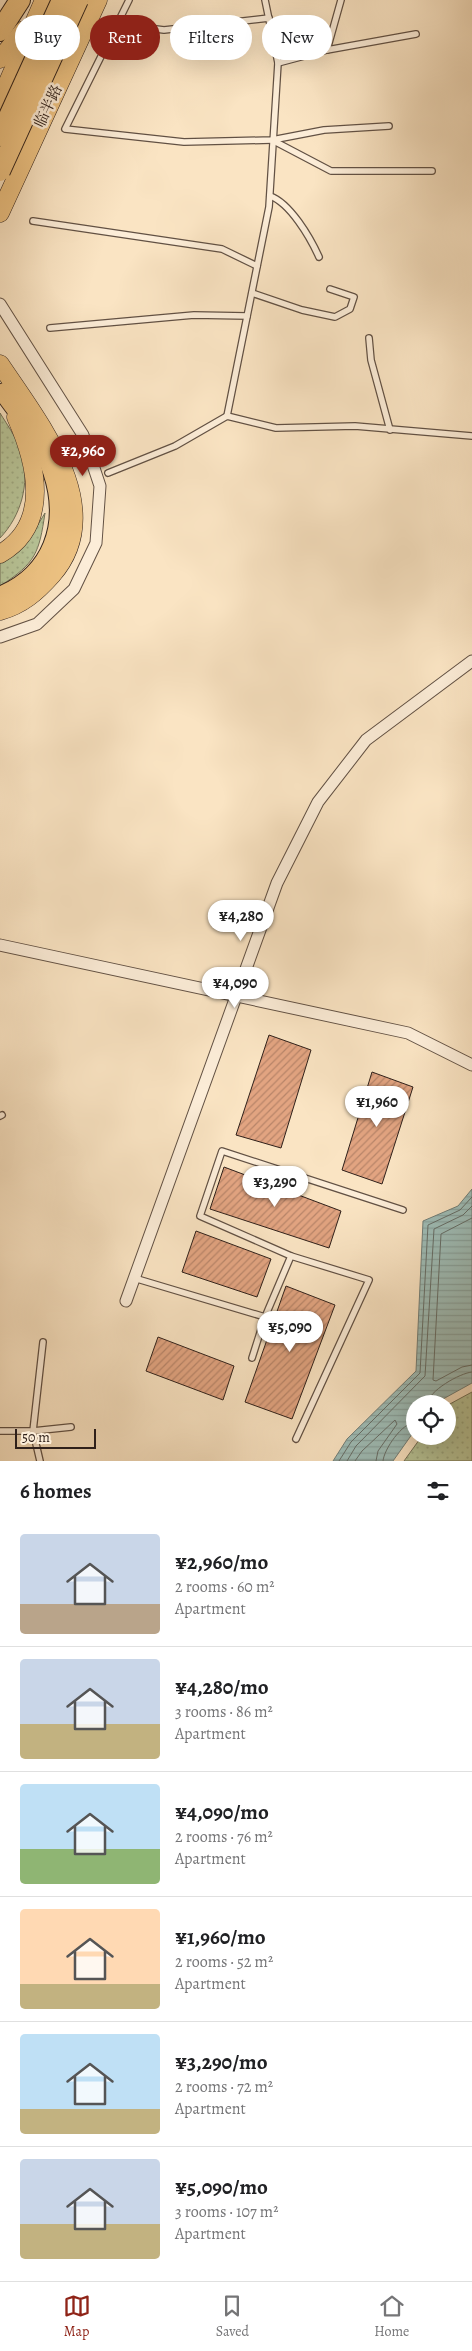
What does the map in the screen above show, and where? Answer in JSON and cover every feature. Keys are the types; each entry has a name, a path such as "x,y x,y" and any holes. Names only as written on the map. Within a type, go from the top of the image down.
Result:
{"highway":[{"path":"0,31 20,0"},
{"path":"0,136 62,0"},
{"path":"0,172 78,0"},
{"path":"0,598 18,590 34,577 48,561 56,542 59,518 59,498 53,471 33,433 3,389"}],"main road":[{"path":"0,59 21,34 43,0"},
{"path":"0,100 43,0"},
{"name":"临半路","path":"0,213 98,0"},
{"path":"0,364 57,453 69,483 72,531 68,551 57,569 29,598 13,608 0,611"},
{"path":"0,554 18,541 29,523 36,500 36,478 24,434 3,389"}],"street":[{"path":"0,124 37,132"},
{"path":"0,304 83,435 100,486 96,542 74,588 37,624 0,637"},
{"path":"126,1301 277,883 318,802 366,740 472,661"},
{"path":"0,945 408,1033 472,1065"}],"lane":[{"path":"122,15 129,0"},
{"path":"266,0 268,15"},
{"path":"332,35 341,0"},
{"path":"160,29 262,19"},
{"path":"332,49 416,34"},
{"path":"99,60 64,129 184,142 272,140 324,130 389,126"},
{"path":"226,416 248,316 270,196 277,60"},
{"path":"278,63 290,60"},
{"path":"272,140 330,171 432,171"},
{"path":"270,196 279,199 292,215 310,238 319,257"},
{"path":"34,221 222,249 257,266"},
{"path":"252,293 302,310 335,317 350,309 354,298 330,289"},
{"path":"50,328 194,315 248,316"},
{"path":"369,338 371,360 390,430"},
{"path":"108,473 175,446 226,416 276,428 355,426 472,436"},
{"path":"296,1440 369,1280 290,1256 200,1216 222,1151 403,1210"},
{"path":"252,1358 265,1317 290,1256"},
{"path":"134,1278 265,1317"},
{"path":"40,1461 33,1431 43,1342"},
{"path":"0,1431 33,1431 71,1427"}],"green space":[{"path":"0,413 22,454 25,477 22,499 18,510 0,538"},
{"path":"45,513 38,548 34,556 21,571 0,586 0,562 28,541"},
{"path":"472,1392 472,1461 404,1461 416,1445 456,1445 456,1401"}],"water":[{"path":"472,1189 472,1383 450,1395 406,1395 406,1443 393,1461 333,1461 347,1439 416,1371 423,1221 458,1206"}],"building":[{"path":"269,1035 311,1050 281,1148 236,1135"},
{"path":"372,1072 413,1087 382,1184 342,1170"},
{"path":"224,1167 341,1211 329,1248 210,1209"},
{"path":"196,1231 271,1259 257,1297 182,1272"},
{"path":"286,1286 335,1305 292,1419 245,1402"},
{"path":"158,1337 234,1366 223,1400 146,1371"}]}
